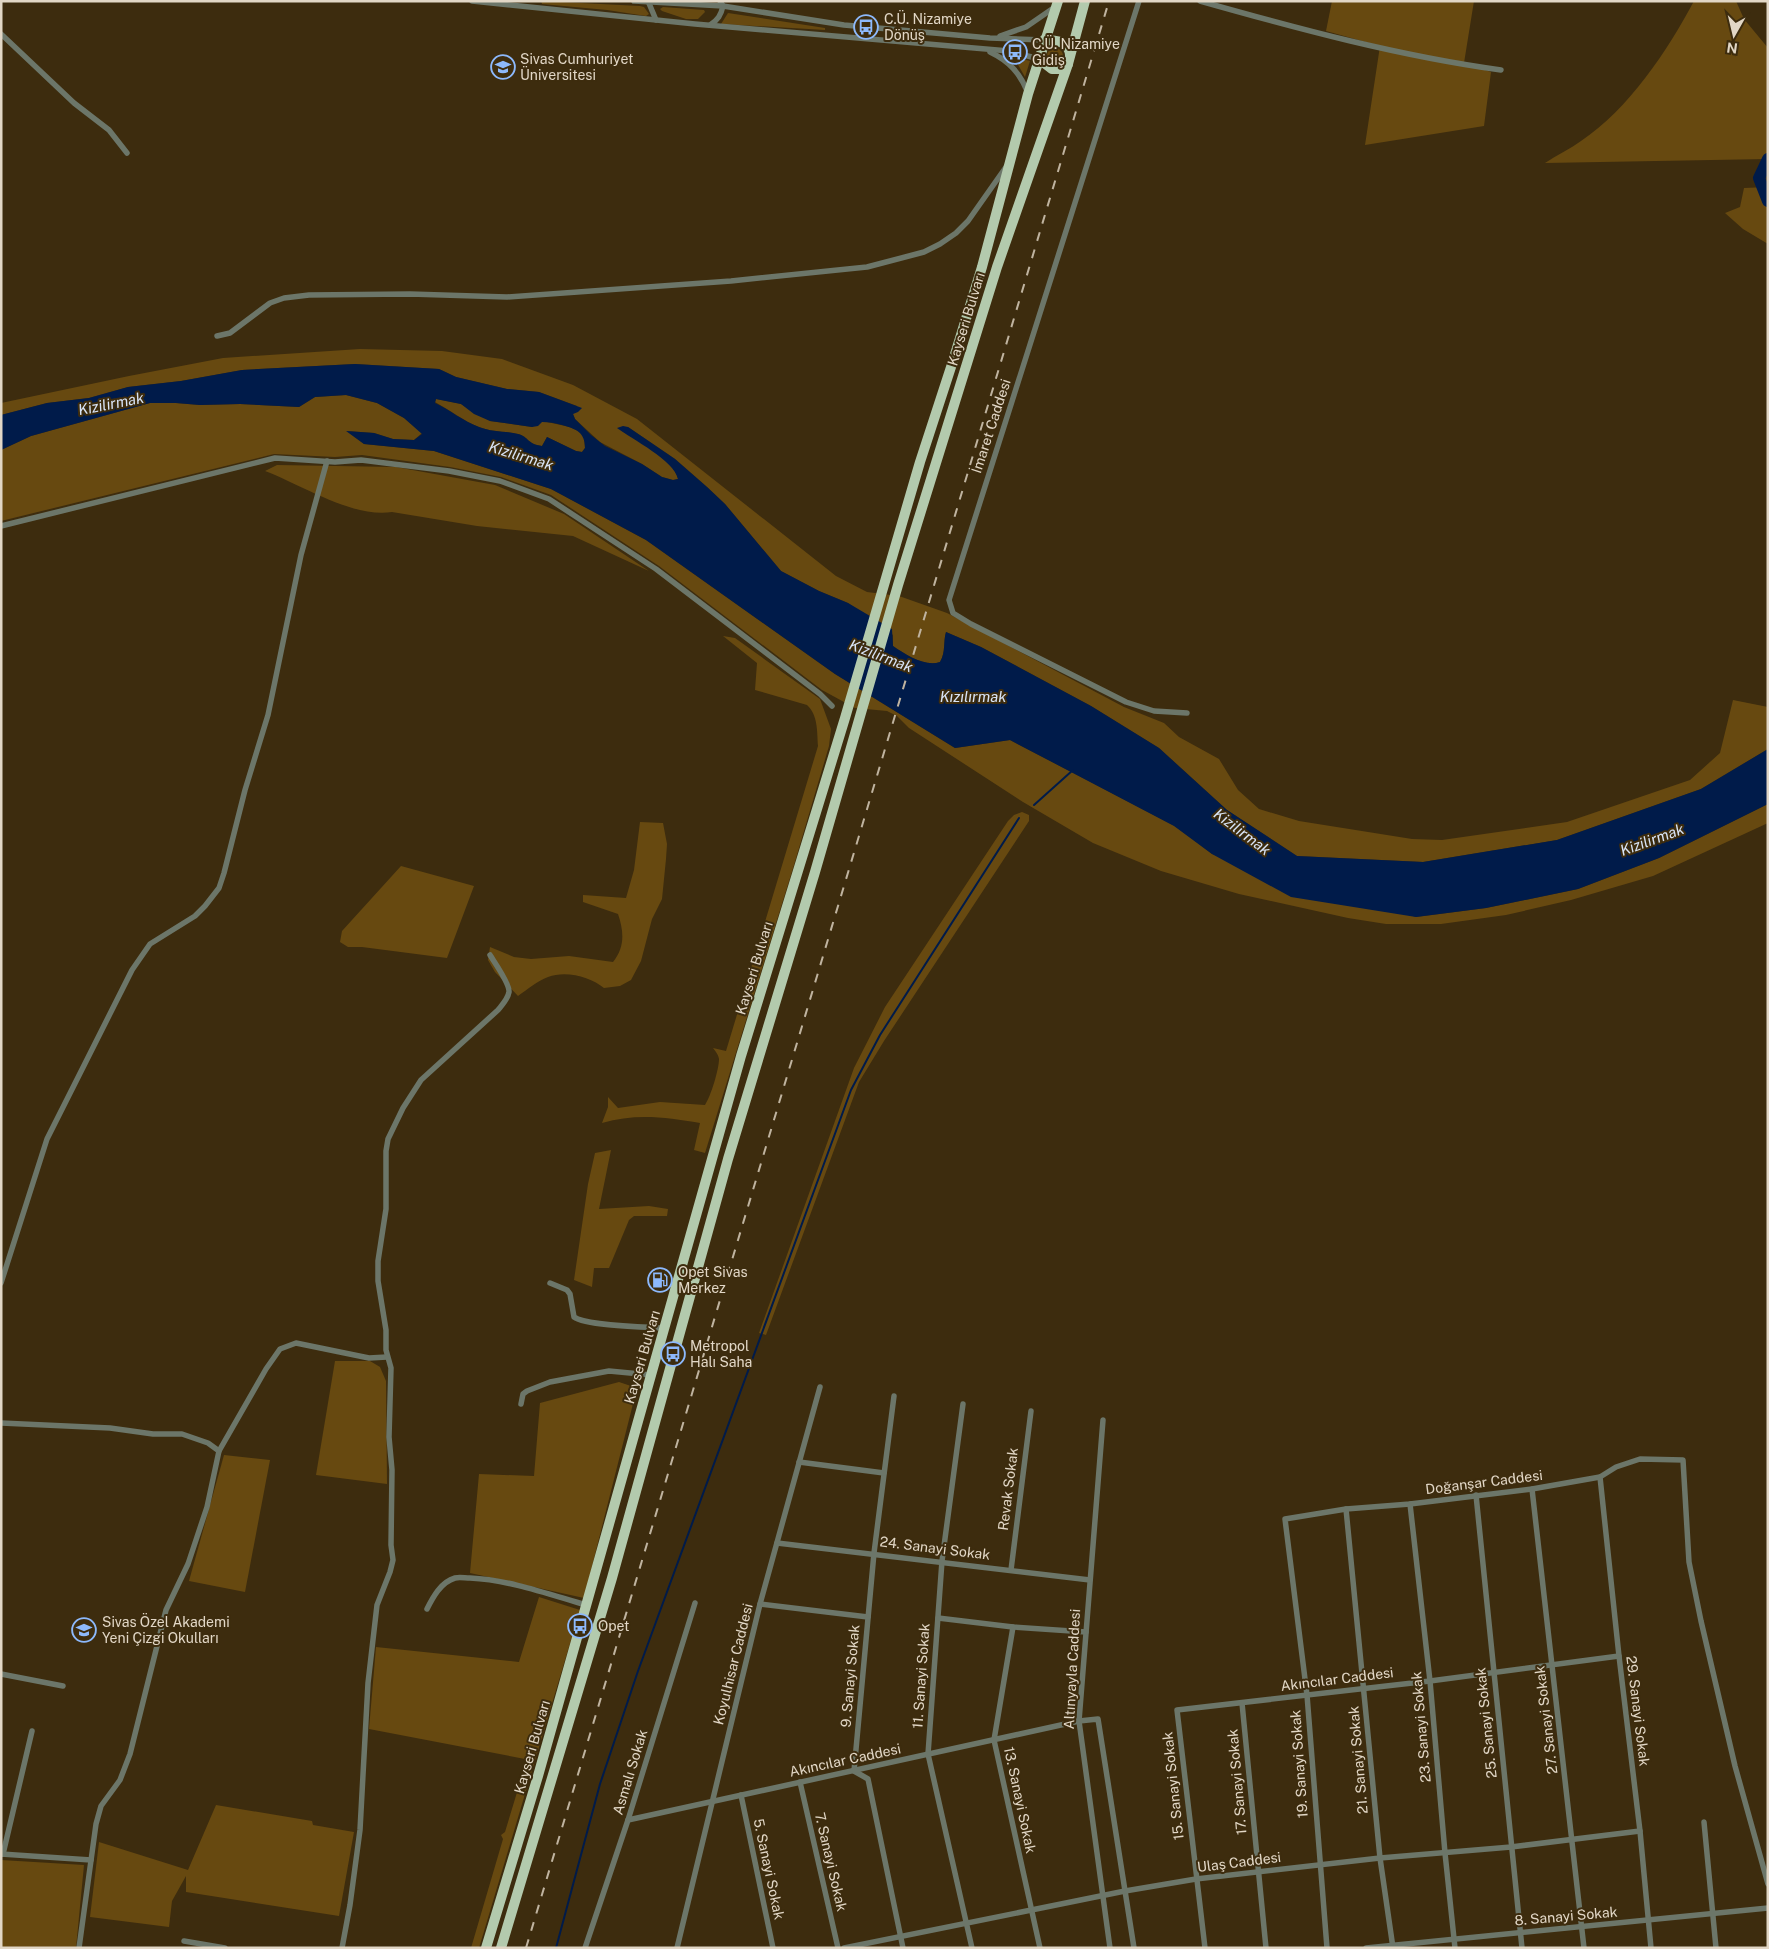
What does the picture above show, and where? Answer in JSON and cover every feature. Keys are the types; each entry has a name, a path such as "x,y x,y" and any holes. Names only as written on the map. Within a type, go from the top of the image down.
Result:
{"highway":[{"name":"Kayseri Bulvarı","path":"501,1948 594,1637 728,1159 815,872 898,585 1004,244 1069,60 1085,1"},
{"path":"1044,40 1065,44 1069,48 1069,60 1062,68 1052,69 1039,59 1044,40 1057,3"},
{"name":"Kayseri Bulvarı","path":"486,1948 538,1776 740,1056 979,276 1039,59"}],"street":[{"path":"472,1 656,20 1015,52 1039,59"},
{"path":"634,1 721,4 844,25 990,38 1044,40"},
{"name":"İmaret Caddesi","path":"1140,1 949,600 953,613 971,624 1126,702 1154,711 1187,713"},
{"path":"1200,1 1292,27 1409,54 1444,62 1501,70"},
{"path":"648,2 656,20"},
{"path":"990,38 1021,30 1057,3"},
{"path":"710,25 717,21 721,15 721,4"},
{"path":"1,34 74,103 109,130 127,152"},
{"path":"986,50 1010,64 1023,81 1028,94"},
{"path":"217,336 230,333 270,303 284,298 309,295 410,294 507,297 731,281 876,265 924,252 956,233 968,221 1010,161"},
{"path":"1,526 275,458 327,461 361,460 449,471 500,481 549,499 656,569 812,688 832,706"},
{"path":"1,1283 47,1139 132,970 150,944 195,916 213,898 219,888 245,790 268,714 301,554 327,461"},
{"path":"342,1948 360,1830 368,1683 377,1605 390,1572 392,1560 392,1470 389,1436 391,1368 387,1357 386,1330 378,1281 378,1261 386,1209 385,1164 388,1139 403,1108 421,1080 498,1010 507,999 510,992 508,986 490,955"},
{"path":"550,1283 567,1290 570,1294 574,1317 578,1320 664,1328"},
{"path":"79,1948 99,1815 102,1806 120,1780 130,1754 166,1610 188,1564 207,1507 219,1451 280,1349 296,1343 369,1358 387,1357"},
{"path":"521,1404 523,1394 550,1382 609,1371 651,1375"},
{"name":"Koyulhisar Caddesi","path":"677,1948 760,1604 820,1387"},
{"name":"9. Sanayi Sokak","path":"854,1770 874,1553 894,1396"},
{"name":"11. Sanayi Sokak","path":"963,1404 942,1561 928,1754 972,1948"},
{"name":"Revak Sokak","path":"1011,1570 1031,1411"},
{"name":"Altınyayla Caddesi","path":"1103,1420 1079,1721 1110,1948"},
{"path":"1,1424 110,1428 153,1434 182,1434 208,1443 219,1451"},
{"name":"Doğanşar Caddesi","path":"1285,1519 1346,1509 1410,1504 1532,1489 1600,1478 1616,1467 1640,1460 1683,1460 1689,1562 1735,1766 1768,1884"},
{"path":"799,1462 884,1473"},
{"name":"29. Sanayi Sokak","path":"1600,1478 1640,1831 1651,1948"},
{"name":"27. Sanayi Sokak","path":"1532,1489 1584,1948"},
{"name":"25. Sanayi Sokak","path":"1476,1495 1522,1948"},
{"name":"23. Sanayi Sokak","path":"1410,1504 1430,1681 1455,1948"},
{"name":"21. Sanayi Sokak","path":"1346,1509 1380,1858 1393,1946"},
{"name":"19. Sanayi Sokak","path":"1285,1519 1307,1695 1327,1948"},
{"name":"24. Sanayi Sokak","path":"777,1543 1090,1580"},
{"path":"427,1608 434,1594 446,1583 456,1578 485,1579 510,1584 586,1605"},
{"name":"Asmalı Sokak","path":"585,1948 628,1820 695,1603"},
{"path":"760,1604 868,1616"},
{"path":"938,1618 1013,1627 1086,1632"},
{"name":"13. Sanayi Sokak","path":"1013,1627 994,1740 1040,1948"},
{"name":"Akıncılar Caddesi","path":"1178,1710 1553,1666 1619,1656"},
{"path":"1,1674 63,1686"},
{"name":"17. Sanayi Sokak","path":"1242,1703 1257,1872 1266,1948"},
{"name":"15. Sanayi Sokak","path":"1178,1710 1205,1948"},
{"name":"Altınyayla Caddesi","path":"1098,1719 1134,1948"},
{"name":"Akıncılar Caddesi","path":"628,1820 1079,1721 1098,1719"},
{"path":"32,1730 2,1854 91,1860"},
{"path":"854,1770 868,1779 903,1948"},
{"name":"7. Sanayi Sokak","path":"800,1782 838,1948"},
{"name":"5. Sanayi Sokak","path":"741,1796 773,1948"},
{"path":"1704,1822 1716,1948"},
{"name":"Ulaş Caddesi","path":"844,1948 1125,1890 1196,1879 1380,1858 1512,1847 1640,1831"},
{"name":"8. Sanayi Sokak","path":"1366,1948 1768,1908"},
{"path":"184,1941 225,1948"}],"shaded area":[{"path":"541,1 640,6 644,7 649,14 646,16 542,4"},
{"path":"1332,1 1474,1 1464,63 1491,72 1484,126 1365,145 1380,46 1326,31"},
{"path":"1694,1 1736,1 1744,19 1768,48 1768,159 1545,163 1577,144 1598,128 1631,96 1659,59"},
{"path":"663,7 704,10 705,12 698,19 686,19 662,11 660,9"},
{"path":"728,13 825,28 825,30 721,24"},
{"path":"1055,48 1061,50 1063,56 1061,62 1055,64 1049,62 1047,56 1049,50"},
{"path":"1005,54 1030,61 1025,77 1017,63"},
{"path":"1768,187 1768,244 1743,229 1725,213 1740,207 1744,188"},
{"path":"360,349 442,351 502,359 573,385 637,419 836,576 867,592 899,596 947,613 1124,707 1164,723 1179,737 1219,759 1238,790 1259,809 1299,821 1412,839 1442,840 1567,822 1690,780 1720,753 1733,700 1768,707 1768,749 1701,789 1557,840 1423,862 1297,856 1227,810 1159,748 1091,706 981,647 946,632 940,662 922,662 904,653 893,646 893,635 848,603 819,591 781,571 725,504 675,459 628,427 622,431 646,446 670,465 678,479 673,480 662,477 600,442 575,419 573,414 577,406 539,392 507,389 456,377 439,369 355,364 242,370 181,381 128,387 89,398 47,403 1,415 1,403 223,358"},
{"path":"346,395 377,403 404,418 422,433 414,440 393,439 374,433 347,431 364,444 434,451 551,489 646,540 835,674 955,748 1010,740 1175,826 1212,854 1416,917 1486,908 1578,889 1659,858 1768,804 1768,823 1653,876 1571,900 1506,915 1441,924 1386,924 1348,918 1239,894 1161,871 1093,843 1023,802 909,728 897,716 887,711 855,708 822,690 659,566 551,495 501,477 450,467 362,455 335,457 274,454 1,521 1,450 31,436 150,403 299,407 315,397"},
{"path":"436,399 461,404 490,421 532,427 542,421 570,427 584,436 585,448 582,452 576,451 547,437 542,446 533,444 518,434 484,429 467,422 435,402"},
{"path":"277,465 396,467 495,485 564,514 649,571 573,536 477,526 392,512 377,513 360,510 327,499 265,471"},
{"path":"723,636 735,638 820,699 831,729 829,746 794,865 705,1153 694,1150 700,1123 675,1119 639,1117 602,1123 608,1107 608,1097 618,1108 660,1102 705,1105 712,1089 719,1063 718,1056 713,1048 726,1051 818,746 816,724 811,709 807,705 755,690 757,663"},
{"path":"1022,812 1029,815 1029,821 859,1082 766,1335 759,1333 854,1068 885,1007 1008,821 1014,815"},
{"path":"640,822 663,823 667,844 662,899 652,919 641,961 631,980 620,986 604,988 599,984 578,976 555,975 540,981 518,996 495,972 488,960 490,947 514,957 531,959 569,956 613,962 620,951 622,939 618,914 583,902 583,895 626,898 634,870"},
{"path":"401,866 474,886 447,958 362,947 348,947 340,942 342,931"},
{"path":"611,1150 599,1209 649,1206 668,1209 667,1216 634,1216 629,1220 609,1268 594,1268 592,1287 574,1280 588,1184 595,1153"},
{"path":"335,1361 370,1361 380,1367 386,1381 387,1484 316,1475"},
{"path":"619,1382 637,1388 584,1598 470,1573 479,1474 534,1476 540,1403"},
{"path":"224,1455 270,1460 245,1592 189,1581"},
{"path":"539,1597 580,1610 479,1948 471,1948 503,1839 501,1835 505,1832 525,1766 525,1759 369,1729 376,1647 519,1662"},
{"path":"216,1805 312,1821 313,1825 354,1832 339,1916 186,1892 186,1876 172,1901 169,1927 90,1917 99,1842 188,1870"},
{"path":"1,1860 84,1865 76,1948 1,1948"}],"water":[{"name":"Kızılırmak","path":"355,364 439,369 456,377 507,389 539,392 582,408 573,414 575,419 605,446 642,464 662,477 673,480 678,479 675,472 661,458 617,428 628,427 675,459 707,487 725,504 781,571 819,591 848,603 892,629 893,646 922,662 928,663 940,662 946,632 981,647 1091,706 1159,748 1227,810 1297,856 1423,862 1557,840 1701,789 1768,749 1768,804 1659,858 1578,889 1486,908 1416,917 1291,897 1212,854 1174,826 1010,740 955,748 835,674 646,540 551,489 434,451 364,444 346,431 374,433 393,439 414,440 422,434 404,418 377,403 346,395 315,397 299,407 150,403 31,436 1,450 1,415 47,403 89,398 128,387 181,381 242,370","holes":["436,399 461,404 474,414 490,421 532,427 538,426 542,422 547,422 572,428 579,432 583,438 585,448 582,452 576,451 547,437 542,446 537,445 518,434 479,427 435,403"]}],"waterway":[{"path":"1768,159 1759,178 1768,201"},
{"path":"1034,805 1073,770"},
{"path":"556,1948 600,1784 638,1671 851,1090 880,1035 1019,818"}],"railway":[{"path":"526,1948 1109,1"}],"place":[{"name":"C.Ü. Nizamiye Dönüş","path":"866,27"},
{"name":"C.Ü. Nizamiye Gidiş","path":"1015,52"},
{"name":"Sivas Cumhuriyet Üniversitesi","path":"503,67"},
{"name":"Opet Sivas Merkez","path":"660,1280"},
{"name":"Metropol Halı Saha","path":"673,1354"},
{"name":"Opet","path":"580,1626"},
{"name":"Sivas Özel Akademi Yeni Çizgi Okulları","path":"84,1630"}],"water label":[{"name":"Kizilirmak","path":"111,404"},
{"name":"Kizilirmak","path":"521,456"},
{"name":"Kizilirmak","path":"881,656"},
{"name":"Kizilirmak","path":"1242,832"},
{"name":"Kizilirmak","path":"1652,840"}]}
